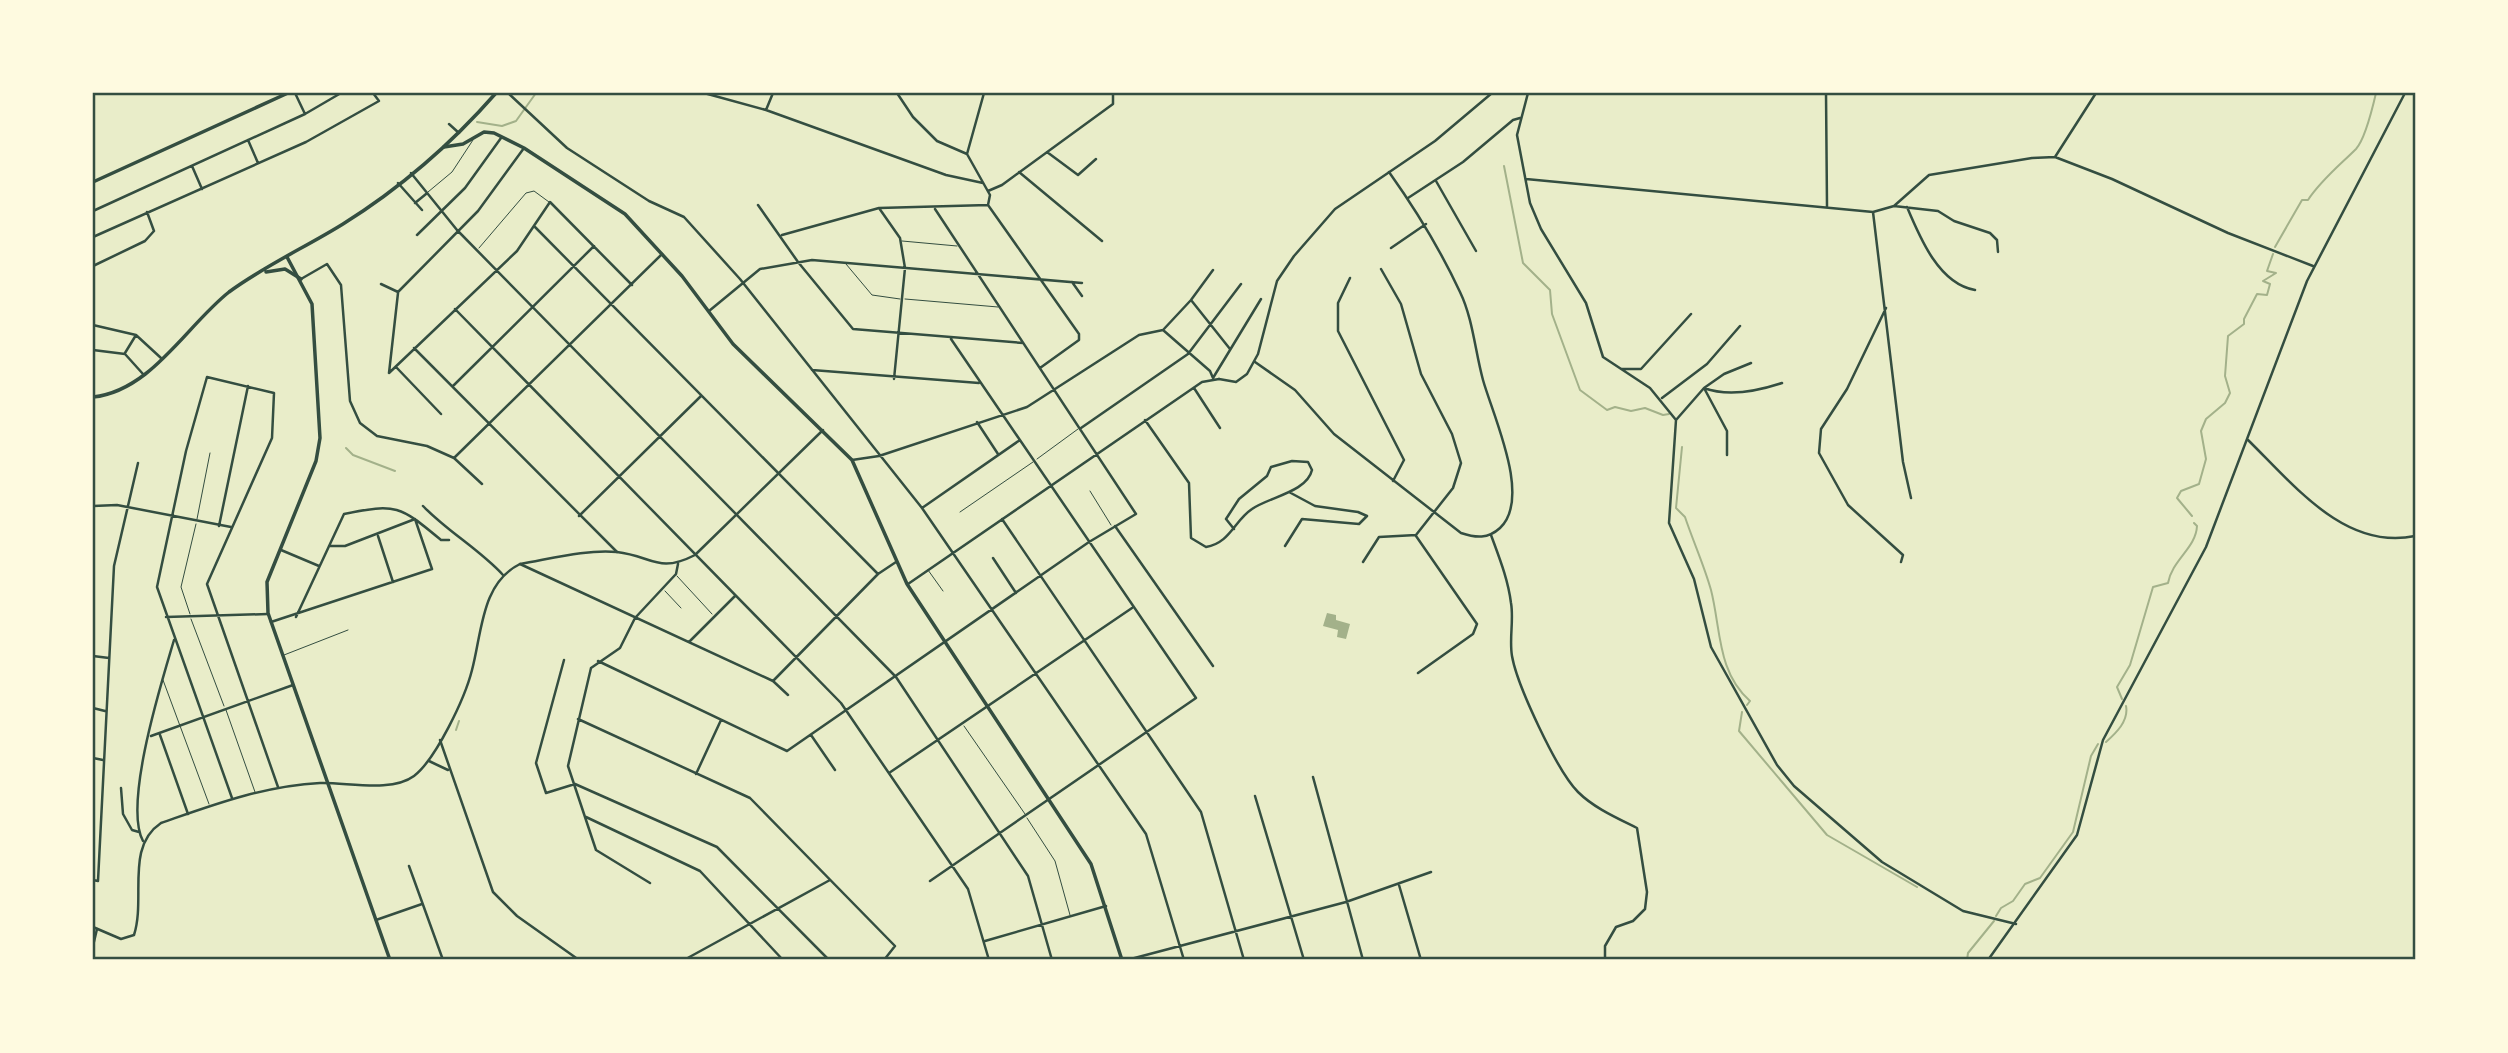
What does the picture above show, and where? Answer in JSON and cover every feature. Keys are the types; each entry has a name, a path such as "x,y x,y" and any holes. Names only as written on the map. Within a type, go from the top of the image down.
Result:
{"main road":[{"path":"93,182 288,93"},
{"path":"93,398 127,387 230,292 346,222 398,183 458,134 496,93"},
{"path":"444,146 453,147 484,132 502,136 625,214 663,254 733,344 852,460 907,584 1091,864 1124,960"},
{"path":"287,257 312,304 320,438 316,461 266,587 268,614 390,960"},
{"path":"261,274 285,269 301,279"}],"street":[{"path":"295,93 305,114"},
{"path":"93,211 305,114 341,93"},
{"path":"93,237 306,142 379,101 373,93"},
{"path":"508,93 567,148 649,201 684,217 740,279 922,508 1146,834 1184,960"},
{"path":"705,93 766,110 946,175 983,183"},
{"path":"766,110 772,93"},
{"path":"897,93 913,117 937,141 967,154 990,195 988,205 1079,334 1079,340 1040,368"},
{"path":"967,154 985,93"},
{"path":"988,191 1019,172 1113,104 1113,93"},
{"path":"1213,378 1236,382 1255,362 1272,292 1284,270 1335,209 1442,136 1492,93"},
{"path":"1528,93 1517,135 1535,216 1592,314 1598,350 1619,369 1662,398 1676,420 1669,523 1694,579 1711,647 1777,765 1794,786 1882,862 1963,911 2015,924"},
{"path":"1826,93 1827,206"},
{"path":"2055,157 2096,93"},
{"path":"1988,960 2077,835 2103,740 2197,566 2248,440 2313,266 2406,93"},
{"path":"1408,198 1436,181 1507,124 1520,118"},
{"path":"449,124 458,134"},
{"path":"417,235 465,188 502,136"},
{"path":"248,141 259,164"},
{"path":"524,148 478,211 398,292 389,373 517,251 550,202 632,285"},
{"path":"1047,152 1078,175 1096,159"},
{"path":"1894,206 1929,175 2055,157 2112,179 2228,233 2313,266"},
{"path":"192,166 202,189"},
{"path":"1019,172 1102,241"},
{"path":"1255,362 1295,390 1334,434 1461,533 1474,537 1491,536 1504,525 1513,504 1508,459 1496,427 1462,295 1426,225 1389,172"},
{"path":"411,173 457,230 896,677 1028,876 1052,960"},
{"path":"1526,179 1873,212 1894,206 1938,211 1954,221 1990,233 1997,240 1998,252"},
{"path":"1436,181 1476,251"},
{"path":"398,183 422,210"},
{"path":"415,203 427,194"},
{"path":"758,205 782,235 798,262 853,329 1023,344"},
{"path":"782,235 879,208 935,209 988,205"},
{"path":"1907,207 1918,232 1948,276 1960,287 1975,290"},
{"path":"879,208 900,240 905,268 894,379"},
{"path":"598,662 787,751 1041,578 1089,542 1136,514 935,209"},
{"path":"93,267 145,241 154,231 147,212"},
{"path":"1873,212 1903,462 1911,498"},
{"path":"1391,248 1426,225"},
{"path":"534,226 878,575"},
{"path":"453,386 594,246"},
{"path":"454,458 663,254"},
{"path":"709,311 760,269 798,262 845,262 1082,283"},
{"path":"301,279 327,264 341,285 350,401 360,423 377,436 427,446 454,458 482,484"},
{"path":"1363,562 1379,537 1416,535 1453,488 1461,463 1452,434 1421,374 1401,304 1381,269"},
{"path":"852,460 879,456 1027,407 1139,335 1163,330 1191,300 1213,270"},
{"path":"1350,278 1338,303 1338,331 1404,460 1393,481"},
{"path":"1072,282 1082,296"},
{"path":"381,284 398,292"},
{"path":"1081,428 1188,354 1241,284"},
{"path":"907,584 1194,388 1213,378 1261,299"},
{"path":"1191,300 1230,349"},
{"path":"1886,308 1847,390 1821,429 1819,453 1848,505 1903,555 1901,562"},
{"path":"455,309 847,710 968,889 989,960"},
{"path":"1619,369 1641,369 1692,314"},
{"path":"93,325 136,335 161,358"},
{"path":"1662,398 1707,364 1740,326"},
{"path":"1163,330 1210,371 1213,378"},
{"path":"125,354 136,335"},
{"path":"930,881 1196,698 1132,608 951,339"},
{"path":"414,348 617,552 651,564 678,564 695,555 823,430"},
{"path":"93,350 125,354 144,374"},
{"path":"1676,420 1704,388 1724,374 1751,363"},
{"path":"396,367 441,414"},
{"path":"812,370 894,379 980,383"},
{"path":"232,798 157,587 207,377 274,393 272,438 207,584 278,788"},
{"path":"1704,388 1716,393 1734,392 1782,383"},
{"path":"219,526 248,386"},
{"path":"1194,388 1220,428"},
{"path":"1704,388 1727,431 1727,455"},
{"path":"579,516 702,396"},
{"path":"1145,421 1189,483 1191,538 1206,547 1226,540 1251,509 1289,492 1312,475 1308,462 1292,461 1271,467 1267,476 1239,499 1226,519 1234,529"},
{"path":"977,422 998,454"},
{"path":"922,508 1020,440"},
{"path":"2248,440 2329,515 2378,538 2415,536"},
{"path":"93,880 98,881 114,566 138,463"},
{"path":"1285,546 1302,519 1359,524 1367,516 1358,512 1315,506 1289,492"},
{"path":"93,506 127,507 232,527"},
{"path":"423,506 449,533 475,549 503,575"},
{"path":"296,617 344,514 394,507 405,510 441,540 449,540"},
{"path":"329,546 345,545 415,519"},
{"path":"271,622 296,617 432,569 415,519"},
{"path":"1002,519 1201,813 1244,960"},
{"path":"1114,527 1213,666"},
{"path":"377,534 393,582"},
{"path":"1416,535 1477,624 1473,634 1418,673"},
{"path":"1491,536 1506,575 1512,604 1511,653 1516,676 1527,699 1577,791 1597,807 1637,828 1647,892 1646,909 1641,916 1616,927 1605,946 1605,960"},
{"path":"281,550 319,566"},
{"path":"143,841 161,823 255,792 329,783 399,783 416,775 428,761 467,688 490,594 503,575 520,564 617,552"},
{"path":"993,558 1017,594"},
{"path":"773,681 878,575 895,562"},
{"path":"520,564 773,681 788,695"},
{"path":"650,883 596,850 568,766 591,668 620,648 635,618 676,574 678,564"},
{"path":"689,642 735,596"},
{"path":"889,773 1132,608"},
{"path":"166,617 268,614"},
{"path":"93,946 95,928 121,939 130,939 136,928 143,841 139,832 138,788 174,640"},
{"path":"93,656 109,658"},
{"path":"564,660 536,763 546,793 575,784 717,847 829,960"},
{"path":"150,736 293,685"},
{"path":"93,708 105,711"},
{"path":"578,719 750,798 895,946 884,960"},
{"path":"696,774 720,720"},
{"path":"159,733 188,814"},
{"path":"811,735 835,770"},
{"path":"440,740 448,770 493,892 517,916 577,959"},
{"path":"93,758 103,760"},
{"path":"428,761 448,770"},
{"path":"1313,777 1363,960"},
{"path":"121,788 123,814 132,830 139,832"},
{"path":"1255,796 1304,960"},
{"path":"584,816 700,871 783,960"},
{"path":"93,844 99,846"},
{"path":"410,866 443,960"},
{"path":"1124,960 1346,902 1431,872"},
{"path":"684,960 830,880"},
{"path":"1399,885 1421,960"},
{"path":"376,920 423,903"},
{"path":"984,942 1106,906"}],"lane":[{"path":"2406,93 2415,94"},
{"path":"427,194 452,172 475,136"},
{"path":"477,250 526,193 534,191 550,202"},
{"path":"900,240 959,246"},
{"path":"845,262 872,295 1000,307"},
{"path":"960,512 1081,428"},
{"path":"210,453 181,587 255,792"},
{"path":"1090,491 1114,527"},
{"path":"928,570 943,592"},
{"path":"676,574 715,616"},
{"path":"663,589 681,608"},
{"path":"282,655 348,630"},
{"path":"163,678 210,806"},
{"path":"962,724 1055,861 1070,917"}],"shaded area":[{"path":"1327,613 1336,615 1336,620 1350,624 1346,639 1337,637 1338,630 1323,626"}],"waterway":[{"path":"477,122 502,126 516,121 536,93"},
{"path":"2275,247 2302,200 2308,200 2356,149 2368,122 2376,93"},
{"path":"1504,166 1523,263 1550,290 1552,314 1580,390 1607,410 1615,407 1631,411 1645,408 1663,415 1669,414"},
{"path":"2192,516 2177,498 2181,491 2199,484 2206,459 2201,431 2206,419 2225,403 2230,393 2225,376 2228,336 2244,324 2257,294 2267,295 2270,284 2263,281 2276,273 2267,271 2273,254"},
{"path":"1682,447 1676,508 1685,517 1702,562 1711,590 1726,663 1739,690 1750,701 1747,705"},
{"path":"346,448 353,455 395,471"},
{"path":"2122,699 2117,687 2130,665 2153,587 2168,583 2174,567 2193,541 2197,526 2194,523"},
{"path":"2106,742 2124,722 2126,706"},
{"path":"1742,712 1739,731 1827,835 1917,887"},
{"path":"456,730 459,721"},
{"path":"1996,916 2001,908 2013,901 2025,884 2040,878 2073,832 2091,756 2098,744"},
{"path":"1967,960 1968,953 1994,921"}]}
